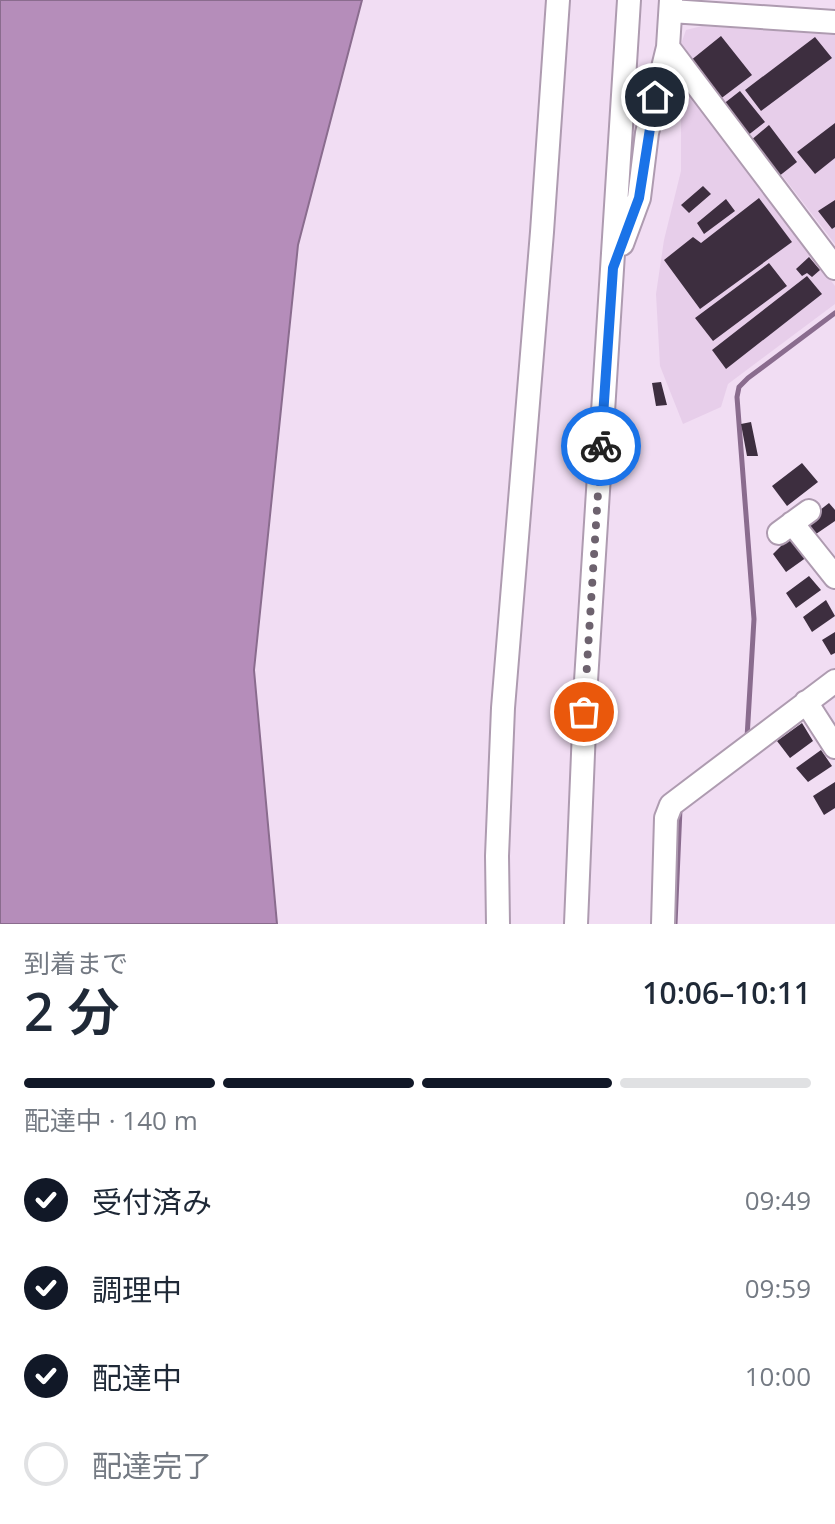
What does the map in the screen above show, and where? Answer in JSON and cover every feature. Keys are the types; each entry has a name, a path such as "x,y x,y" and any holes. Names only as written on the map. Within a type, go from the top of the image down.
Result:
{"street":[{"path":"498,924 500,754 558,0"},
{"path":"576,924 586,681 629,0"},
{"path":"613,268 639,198 647,133 668,47 671,5 835,22"},
{"path":"668,47 835,268"},
{"path":"793,522 835,577"},
{"path":"663,924 666,818 671,805 835,681"},
{"path":"806,702 835,747"}],"shaded area":[{"path":"0,0 362,0 298,245 254,670 277,924 0,924"},
{"path":"702,26 835,35 835,244 681,44 686,30"},
{"path":"681,85 835,286 835,304 728,384 721,407 683,424 660,366 656,294 664,240 681,171"}],"building":[{"path":"721,36 752,75 719,100 690,61"},
{"path":"815,37 832,58 761,111 745,90"},
{"path":"740,91 765,122 747,136 722,105"},
{"path":"835,123 835,158 815,174 797,152"},
{"path":"769,125 797,162 778,177 750,141"},
{"path":"703,186 711,194 689,213 681,205"},
{"path":"759,198 792,242 700,309 664,260 693,237 701,243"},
{"path":"726,199 735,211 704,234 697,223"},
{"path":"835,200 835,227 832,229 818,211"},
{"path":"809,257 820,270 812,277 807,273 802,276 796,269"},
{"path":"769,263 787,286 713,341 695,318"},
{"path":"807,276 822,294 726,369 712,350"},
{"path":"661,382 667,405 656,406 652,383"},
{"path":"751,422 758,456 747,456 741,424"},
{"path":"802,463 818,482 787,506 772,486"},
{"path":"829,503 835,510 835,521 816,534 806,521"},
{"path":"790,537 807,557 786,572 773,554"},
{"path":"809,576 821,590 796,608 786,593"},
{"path":"826,600 835,616 812,632 803,617"},
{"path":"835,632 835,653 831,655 822,640"},
{"path":"802,723 813,741 790,758 777,741"},
{"path":"821,750 832,766 808,782 796,768"},
{"path":"835,782 835,808 824,815 813,796"}],"waterway":[{"path":"747,738 754,619 737,397 739,387 835,313"},
{"path":"675,924 680,809"}],"way so far":[{"path":"584,712 601,446"}],"route":[{"path":"601,446 613,268 639,198 655,97"}]}
